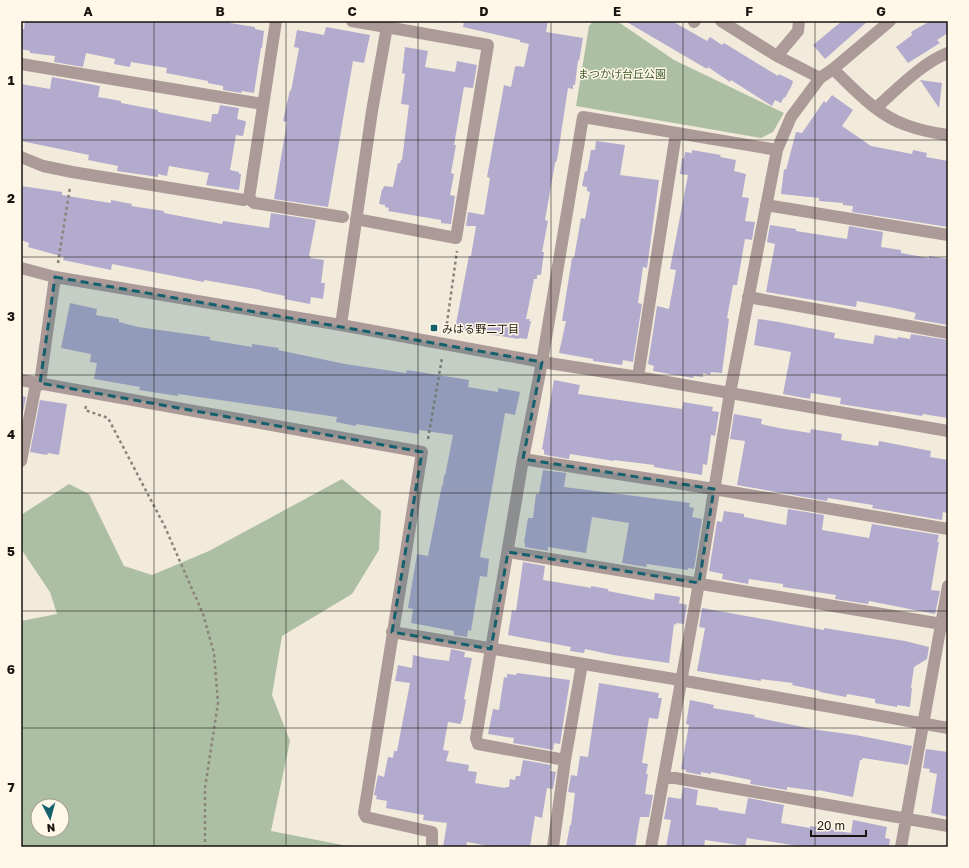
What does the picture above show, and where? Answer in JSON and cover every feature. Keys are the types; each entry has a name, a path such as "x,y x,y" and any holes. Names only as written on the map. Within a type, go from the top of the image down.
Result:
{"street":[{"path":"249,198 262,104 276,21"},
{"path":"352,21 388,24 488,45 456,238 356,219"},
{"path":"721,21 777,56 820,78"},
{"path":"777,56 798,30 799,21"},
{"path":"651,847 680,680 699,583 730,393 776,150 791,117 820,78 833,69 890,21"},
{"path":"341,325 372,111 388,24"},
{"path":"876,108 913,75 941,56 948,54"},
{"path":"21,64 262,104"},
{"path":"833,69 888,117 906,125 948,135"},
{"path":"565,760 478,744 476,738 523,459 542,362 584,117 776,150"},
{"path":"638,377 676,133"},
{"path":"21,157 43,166 72,172 244,200 249,198"},
{"path":"249,198 254,203 343,217"},
{"path":"766,205 948,235"},
{"path":"21,268 56,271 542,362 638,377 948,431"},
{"path":"21,461 36,389 40,383 56,271"},
{"path":"748,297 948,333"},
{"path":"21,380 422,452 364,813 366,817 432,832 432,847"},
{"path":"523,459 714,489 948,529"},
{"path":"508,552 945,625"},
{"path":"901,847 923,724 945,625 948,586"},
{"path":"392,632 680,680 948,728"},
{"path":"552,847 565,760 582,664"},
{"path":"664,776 948,826"}],"path":[{"path":"56,271 72,172"},
{"path":"446,332 458,245 456,238"},
{"path":"422,452 428,442 442,358"},
{"path":"108,418 165,527 202,614 214,653 218,703 205,788 205,846"}],"highlighted area":[{"path":"55,277 542,362 523,459 714,489 699,583 508,552 491,649 392,632 422,452 40,383"}],"green space":[{"name":"まつかげ台丘公園","path":"593,21 617,21 674,60 784,113 773,132 761,138 576,106 589,26"},
{"path":"342,479 381,511 379,550 352,594 282,636 272,695 290,741 271,831 353,847 21,847 21,621 57,614 50,592 21,549 21,515 69,484 89,494 124,566 152,575 209,551"}],"building":[{"path":"25,21 230,21 230,23 255,27 255,29 264,31 254,93 242,91 241,93 223,90 223,86 208,83 208,81 166,73 167,68 131,62 130,67 114,64 115,59 86,53 83,67 54,62 55,56 30,53 30,51 21,49 21,29 24,29"},
{"path":"464,21 548,21 546,32 583,38 579,61 578,60 575,85 573,85 573,89 568,88 557,160 555,163 545,220 548,221 542,252 544,252 541,275 537,275 537,279 534,279 526,319 530,319 529,321 531,321 527,339 455,329 476,226 466,226 468,212 484,215 490,178 487,177 504,85 511,87 515,67 524,67 529,44 520,42 520,40 463,27"},
{"path":"625,21 672,21 707,41 710,37 722,45 724,43 778,76 779,74 793,81 792,85 781,103 775,100 772,106 731,80 730,82 708,67 707,69"},
{"path":"842,21 868,21 825,59 813,45"},
{"path":"930,21 948,21 948,33 937,40 940,43 908,63 896,47 912,35 911,32"},
{"path":"326,27 370,35 364,63 353,61 328,207 274,199 287,122 283,121 290,90 291,91 299,48 294,47 297,30 324,35"},
{"path":"405,47 428,51 425,67 455,72 457,61 477,65 473,88 464,87 454,145 456,145 451,173 454,174 450,195 455,196 451,224 441,223 441,220 388,211 389,208 385,207 385,205 379,204 384,186 393,187 398,163 402,160 409,105 401,104 405,74 402,73"},
{"path":"52,77 100,86 98,97 158,110 158,112 211,122 212,114 218,114 220,105 239,108 237,119 246,122 243,136 236,135 230,170 241,174 239,190 206,185 209,173 169,166 167,176 158,174 158,177 117,171 118,166 88,160 89,155 21,141 21,84 50,89"},
{"path":"920,80 942,83 939,108"},
{"path":"832,95 853,110 842,126 871,146 912,154 913,150 927,153 926,157 948,161 948,227 852,212 853,206 843,205 843,203 819,201 819,198 781,194 784,169 786,170 796,132 802,133 824,101 826,103"},
{"path":"596,141 625,145 620,175 659,180 647,268 643,267 638,303 642,304 633,362 623,360 622,365 593,361 593,359 559,353 566,321 562,321 572,258 574,258 581,218 585,219 590,192 587,191 587,187 582,186 585,171 587,172 591,150 595,150"},
{"path":"692,150 721,155 720,157 736,160 734,171 746,174 742,197 749,198 745,221 755,222 752,240 745,239 737,285 733,285 727,318 729,319 722,373 711,372 710,375 703,373 703,377 694,376 693,378 653,371 654,366 648,364 657,306 669,309 676,270 670,269 688,175 680,174 682,158 684,159 685,152 692,153"},
{"path":"21,186 62,192 62,195 111,203 111,200 132,204 131,206 164,211 164,213 222,224 223,221 269,228 271,213 316,220 309,256 311,256 310,258 324,260 321,283 325,283 323,299 311,297 310,304 284,299 285,296 261,290 204,280 204,282 112,264 111,270 63,260 64,257 28,247 29,243 21,240"},
{"path":"770,225 796,229 796,231 847,239 849,226 883,232 881,247 901,250 901,253 929,258 929,256 948,259 948,325 914,319 916,313 857,301 856,307 766,292 775,244 767,242"},
{"path":"70,303 97,309 96,315 119,319 119,322 138,327 210,337 210,340 252,347 252,344 279,348 278,350 345,364 406,373 407,370 469,380 468,387 498,392 498,388 520,392 515,415 505,413 480,557 489,559 487,577 480,576 471,631 468,630 467,637 454,635 454,631 411,623 413,609 408,608 417,554 428,556 453,435 419,430 419,434 356,424 356,426 336,422 337,417 178,394 178,396 139,390 140,387 94,379 97,363 90,362 91,354 61,348"},
{"path":"758,319 835,333 834,338 873,344 875,335 897,339 898,337 910,339 911,334 948,340 948,418 923,414 922,416 891,412 840,404 841,398 811,393 810,399 783,394 791,352 754,345"},
{"path":"554,380 580,385 578,394 682,409 683,402 713,407 712,411 719,412 715,436 711,435 707,465 703,464 702,475 654,467 654,465 614,461 570,454 569,459 544,454 544,450 542,449"},
{"path":"21,396 26,397 21,422"},
{"path":"40,400 67,404 59,455 48,453 47,455 30,452"},
{"path":"734,414 762,419 761,424 779,428 810,433 811,429 842,434 841,440 878,446 879,441 931,451 930,457 948,460 947,513 943,512 942,520 872,508 873,505 828,498 826,501 737,485 745,441 730,439"},
{"path":"543,470 566,473 564,487 690,503 689,507 694,508 692,517 702,519 694,569 688,568 688,570 647,564 646,567 622,563 629,523 592,517 586,553 548,547 548,551 525,547 524,543 528,518 533,518 536,494 539,494"},
{"path":"788,509 824,515 822,530 869,538 872,524 939,535 931,590 940,591 935,614 869,601 868,604 835,599 836,595 783,587 783,584 749,579 748,584 722,579 723,574 709,571 717,521 722,522 724,511 744,514 744,517 786,525"},
{"path":"523,562 545,566 543,580 591,588 591,586 608,589 608,591 654,600 655,593 680,597 679,603 687,605 684,624 674,624 669,663 613,655 585,649 584,653 570,651 571,647 508,635 512,610 516,611"},
{"path":"702,608 824,630 824,628 905,641 929,647 927,659 914,667 910,707 897,705 897,707 875,703 875,699 847,694 846,697 820,692 792,685 793,683 761,679 761,681 697,671 705,628 699,627"},
{"path":"451,649 465,652 464,657 472,658 461,724 448,722 443,750 449,751 446,761 469,765 468,771 477,772 475,783 505,788 509,787 510,779 515,780 516,776 520,776 523,760 551,765 550,771 556,772 553,789 547,788 542,818 535,816 530,847 495,847 467,842 466,847 443,847 447,823 423,820 424,815 386,808 387,801 376,799 377,796 374,795 378,775 384,777 388,757 393,758 394,751 397,751 410,683 395,681 398,665 412,668 413,655 449,661"},
{"path":"517,673 570,680 560,744 554,743 553,750 513,743 514,738 488,734 493,709 499,710 504,677 507,678 507,674 516,675"},
{"path":"599,683 659,693 658,698 662,698 658,719 649,718 642,763 648,764 645,794 653,795 649,817 640,817 635,847 566,847 571,825 575,793 568,792 571,775 577,776 580,756 588,757"},
{"path":"690,700 714,705 713,708 755,715 754,717 818,730 856,735 912,746 908,765 863,758 860,760 853,797 818,790 787,787 787,790 750,784 751,780 711,772 711,774 701,772 701,775 686,772 686,770 681,769 689,725 686,724"},
{"path":"926,749 948,752 948,817 931,813 937,774 929,772 930,769 923,768"},
{"path":"683,787 698,790 696,805 718,808 718,810 745,814 748,798 784,805 781,823 851,833 853,820 887,827 885,838 890,839 889,847 805,847 747,838 745,846 705,840 704,847 666,847 671,820 664,819 668,797 681,799"}],"place":[{"name":"みはる野二丁目","path":"434,328"}]}
